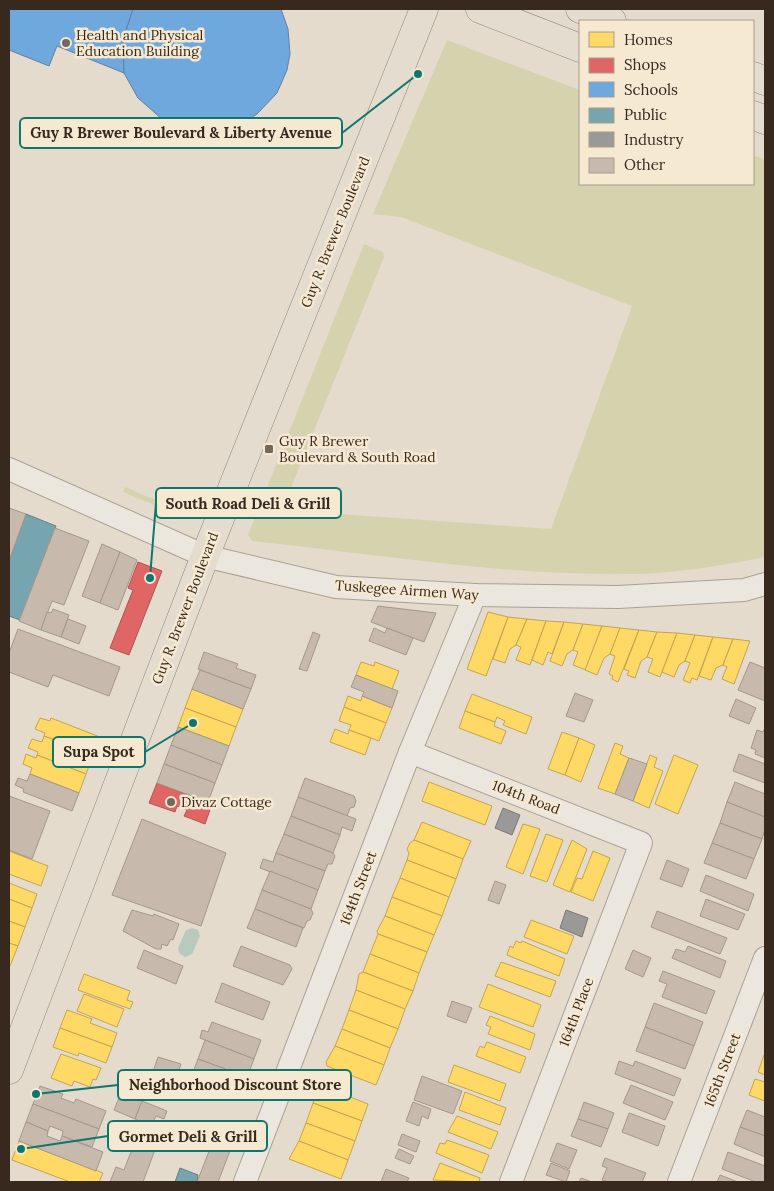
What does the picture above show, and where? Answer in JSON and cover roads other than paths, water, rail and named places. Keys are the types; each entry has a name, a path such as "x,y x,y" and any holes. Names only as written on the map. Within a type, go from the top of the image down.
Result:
{"main road":[{"name":"Guy R. Brewer Boulevard","path":"9,1070 204,556 424,9"},
{"path":"480,9 579,48"},
{"path":"580,9 609,20"}],"street":[{"name":"Tuskegee Airmen Way","path":"9,469 204,556 336,586 475,595 618,597 744,590 765,584"},
{"name":"164th Street","path":"245,1182 410,752 475,595"},
{"name":"104th Road","path":"410,752 641,843"},
{"name":"164th Place","path":"511,1182 641,843"},
{"name":"165th Street","path":"680,1182 765,958"}],"place":[{"name":"Health and Physical Education Building","path":"66,43"},
{"name":"Guy R Brewer Boulevard & Liberty Avenue","path":"418,74"},
{"name":"Guy R Brewer Boulevard & South Road","path":"269,449"},
{"name":"South Road Deli & Grill","path":"150,578"},
{"name":"Supa Spot","path":"193,723"},
{"name":"Divaz Cottage","path":"171,802"},
{"name":"Neighborhood Discount Store","path":"36,1094"},
{"name":"Gormet Deli & Grill","path":"21,1149"}]}
